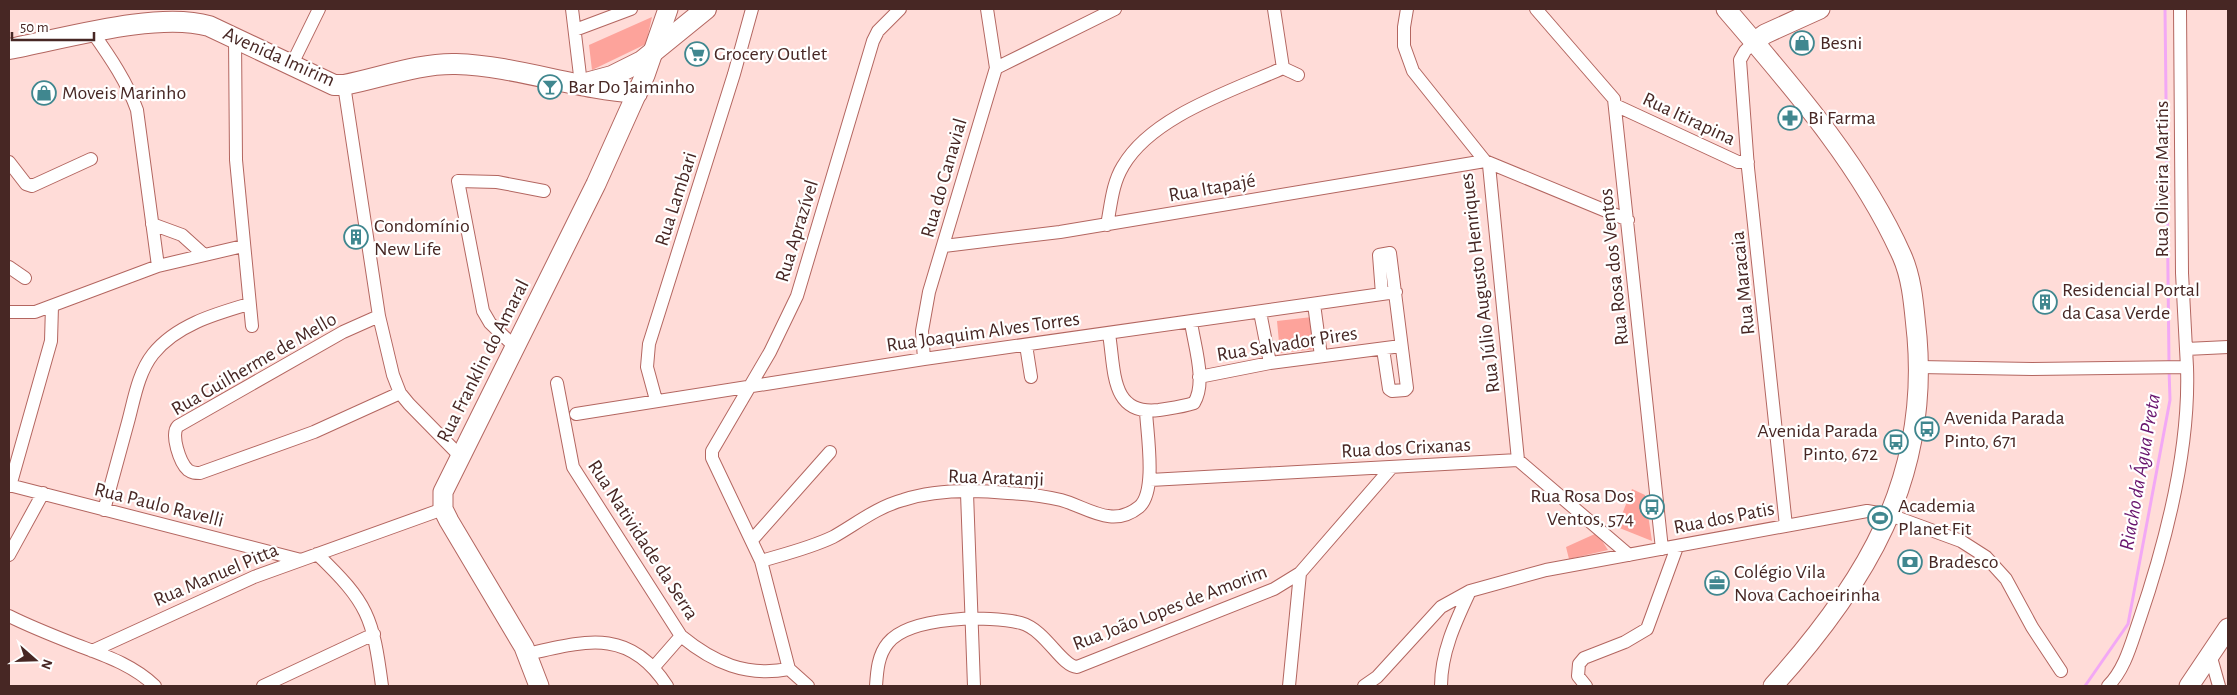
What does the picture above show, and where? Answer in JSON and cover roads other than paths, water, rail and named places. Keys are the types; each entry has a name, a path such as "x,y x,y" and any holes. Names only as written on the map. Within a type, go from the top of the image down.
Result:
{"main road":[{"name":"Avenida Imirim","path":"9,49 148,22 172,21 204,25 327,83 344,86 422,67 455,64 514,71 581,84 612,76 642,61 706,9"},
{"path":"581,84 636,93"}],"street":[{"path":"291,66 319,9"},
{"path":"572,9 581,84"},
{"path":"575,30 631,9"},
{"name":"Rua Franklin do Amaral","path":"443,509 444,492 460,456 596,184 655,51 668,9"},
{"name":"Rua Lambari","path":"656,400 647,367 649,344 734,74 752,9"},
{"name":"Rua Aprazível","path":"752,540 712,458 714,444 749,387 797,296 873,41 878,31 900,9"},
{"name":"Rua do Canavial","path":"924,359 922,331 925,310 996,68 987,9"},
{"path":"996,68 1115,9"},
{"path":"1274,9 1283,68"},
{"name":"Rua Júlio Augusto Henriques","path":"1407,9 1404,27 1404,46 1413,71 1487,163 1518,460"},
{"name":"Rua Rosa dos Ventos","path":"1536,9 1614,99 1662,549"},
{"path":"1726,9 1842,153 1874,203 1902,258 1910,281 1920,367 1913,436 1906,472 1890,515 1868,560 1832,616 1772,686"},
{"path":"1754,42 1765,34 1820,9"},
{"name":"Rua Oliveira Martins","path":"2180,9 2182,273 2187,367"},
{"path":"93,33 112,60 131,93 137,110 158,266"},
{"path":"235,38 236,160 252,326"},
{"name":"Rua Maracaia","path":"1754,42 1745,51 1740,60 1748,162 1786,526"},
{"path":"1107,225 1115,184 1122,168 1132,152 1146,138 1182,114 1283,68 1298,75"},
{"path":"344,86 379,316 393,375 400,393 460,456"},
{"name":"Rua Itirapina","path":"1615,105 1738,162 1748,162"},
{"path":"9,162 26,184 32,186 91,159"},
{"path":"1487,163 1628,220"},
{"name":"Rua Itapajé","path":"944,246 999,241 1107,225 1487,163"},
{"path":"515,347 490,323 483,311 458,181 497,182 544,191"},
{"path":"152,224 182,235 203,254"},
{"path":"12,313 35,312 158,266 243,246"},
{"path":"1382,294 1379,255 1385,253 1392,254 1407,388 1405,390 1392,391 1388,389 1383,349"},
{"path":"9,267 25,278"},
{"name":"Rua Joaquim Alves Torres","path":"576,414 924,359 1396,292"},
{"path":"104,510 139,380 152,354 168,339 189,326 214,314 249,304"},
{"path":"1314,304 1321,356"},
{"path":"9,486 51,341 52,306"},
{"path":"1260,312 1270,363"},
{"name":"Rua Guilherme de Mello","path":"379,316 343,332 178,426 174,439 186,469 193,473 200,473 314,432 400,393"},
{"path":"1191,322 1199,377"},
{"path":"1109,334 1119,392 1125,403 1136,409 1146,411"},
{"path":"1026,345 1031,377"},
{"name":"Rua Salvador Pires","path":"1146,411 1185,407 1194,403 1198,392 1199,377 1270,363 1401,346"},
{"path":"2186,349 2228,347"},
{"path":"1920,367 2042,369 2187,367 2188,392 2184,437 2154,578 2124,662 2108,686"},
{"name":"Rua Natividade da Serra","path":"557,383 573,466 681,636 720,663 772,672 789,668"},
{"name":"Rua Aratanji","path":"761,561 811,546 832,537 879,509 904,500 929,495 1007,493 1062,500 1099,516 1115,516 1132,512 1140,506 1146,497 1150,480 1146,411"},
{"path":"808,686 789,668 761,561 752,540 830,452"},
{"path":"1518,460 1628,555"},
{"name":"Rua dos Crixanas","path":"1150,480 1518,460"},
{"name":"Rua João Lopes de Amorim","path":"876,686 877,672 882,653 889,642 900,633 912,627 971,619 997,618 1031,626 1042,634 1066,663 1077,667 1274,589 1300,573 1392,467"},
{"name":"Rua Paulo Ravelli","path":"9,486 301,560"},
{"path":"967,493 974,686"},
{"path":"9,555 43,494"},
{"path":"443,509 527,654 539,686"},
{"name":"Rua Manuel Pitta","path":"92,651 254,577 443,509"},
{"name":"Rua dos Patis","path":"1364,686 1377,677 1441,607 1470,591 1546,570 1868,511 1890,515 1961,541 1986,558 2006,579 2032,627 2061,671"},
{"path":"1586,686 1578,676 1579,664 1584,658 1625,642 1647,629 1677,547"},
{"path":"317,554 357,596 365,608 374,634 382,686"},
{"path":"1289,686 1300,573"},
{"path":"1440,686 1441,669 1446,649 1470,591"},
{"path":"9,616 126,664 141,672 155,686"},
{"path":"2189,686 2228,628"},
{"path":"263,686 278,683 374,634"},
{"path":"654,668 681,636"},
{"path":"527,654 581,642 614,644 629,650 654,668 667,686"},
{"path":"2210,654 2219,686"}],"waterway":[{"name":"Riacho da Água Preta","path":"2165,9 2169,363"},
{"name":"Riacho da Água Preta","path":"2085,686 2128,624 2170,400 2169,369"}],"place":[{"name":"Besni","path":"1802,43"},
{"name":"Grocery Outlet","path":"697,54"},
{"name":"Bar Do Jaiminho","path":"550,87"},
{"name":"Moveis Marinho","path":"44,93"},
{"name":"Bi Farma","path":"1790,118"},
{"name":"Condomínio New Life","path":"356,237"},
{"name":"Residencial Portal da Casa Verde","path":"2045,302"},
{"name":"Avenida Parada Pinto, 671","path":"1927,429"},
{"name":"Avenida Parada Pinto, 672","path":"1896,442"},
{"name":"Rua Rosa Dos Ventos, 574","path":"1652,507"},
{"name":"Academia Planet Fit","path":"1880,518"},
{"name":"Bradesco","path":"1910,562"},
{"name":"Colégio Vila Nova Cachoeirinha","path":"1717,583"}]}
